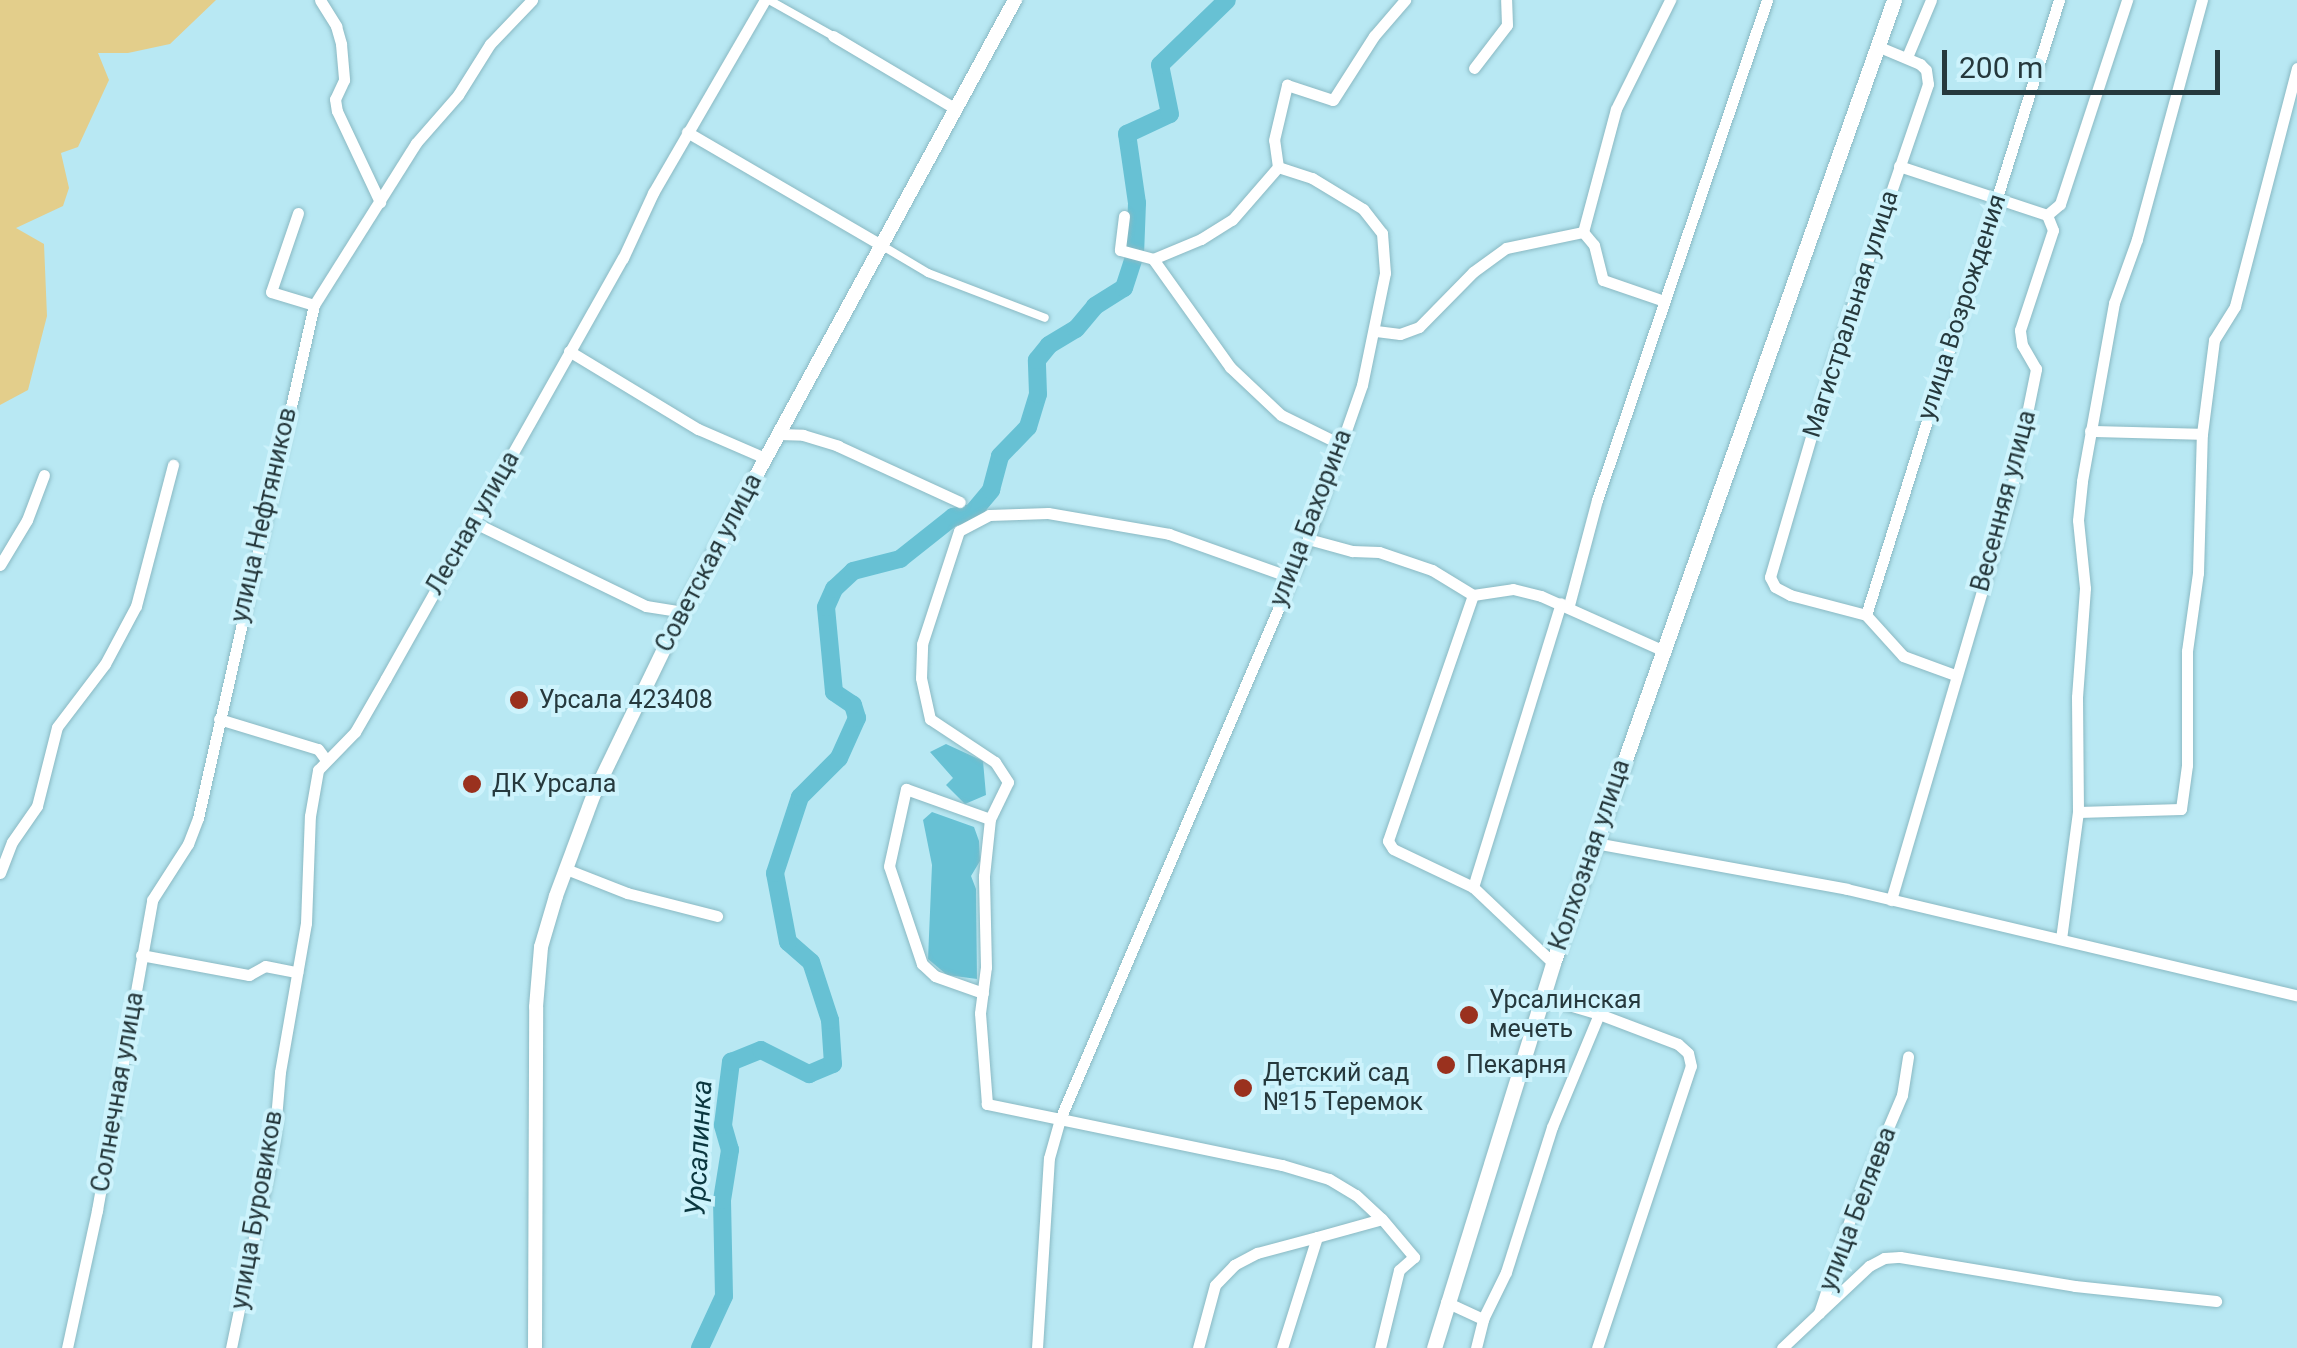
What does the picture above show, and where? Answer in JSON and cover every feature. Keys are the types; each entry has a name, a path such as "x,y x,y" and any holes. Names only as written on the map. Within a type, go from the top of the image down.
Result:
{"main road":[{"name":"Колхозная улица","path":"1434,1348 1552,963 1894,0"}],"street":[{"path":"320,0 341,44 344,80 335,99 337,111 380,202"},
{"name":"улица Нефтяников","path":"188,844 198,818 314,305 416,144 458,95 490,44 532,0"},
{"path":"767,0 956,109"},
{"name":"Лесная улица","path":"280,1072 306,923 310,816 318,770 355,732 475,523 687,132 767,0"},
{"name":"Советская улица","path":"535,1348 536,1007 541,947 566,869 594,794 682,612 1015,0"},
{"path":"1124,216 1120,250 1153,259 1201,240 1232,220 1278,167 1274,140 1287,85 1333,100 1374,36 1405,0"},
{"path":"1474,68 1507,25 1506,0"},
{"path":"1582,232 1616,109 1670,0"},
{"path":"1473,887 1597,500 1767,0"},
{"path":"1877,46 1907,57 1930,0"},
{"name":"улица Возрождения","path":"1866,614 2060,0"},
{"path":"1900,166 2047,215 2060,204 2127,0"},
{"path":"2061,939 2078,812 2077,696 2084,588 2078,520 2090,431 2114,303 2137,239 2202,0"},
{"name":"Магистральная улица","path":"1866,614 1790,595 1772,582 1773,559 1832,365 1929,77 1907,57"},
{"path":"2078,812 2181,808 2187,764 2187,651 2198,573 2202,434 2214,340 2234,306 2297,68"},
{"path":"687,132 928,272 1045,318"},
{"name":"улица Бахорина","path":"1037,1348 1049,1158 1060,1119 1308,539 1376,330 1387,252 1382,233 1363,209 1312,178 1278,167"},
{"path":"298,213 271,292 314,305"},
{"name":"Весенняя улица","path":"1892,900 2024,435 2036,369 2020,330 2053,230 2047,215"},
{"path":"1582,232 1594,245 1603,280 1664,301"},
{"path":"1376,330 1400,334 1418,327 1473,272 1506,248 1582,232"},
{"path":"1153,259 1230,367 1282,415 1340,444"},
{"path":"570,351 698,429 764,458"},
{"path":"2090,431 2202,434"},
{"path":"779,434 803,434 838,446 960,502"},
{"path":"0,873 12,842 36,806 57,727 105,664 136,606 173,466"},
{"path":"0,565 27,520 44,476"},
{"path":"1290,577 1169,534 1048,513 1008,511 972,522 959,531 922,644 922,698 930,719 977,748 1008,782 990,819 982,993 982,1085 987,1104 1282,1165 1329,1180 1356,1195 1382,1218 1414,1257 1399,1270 1380,1348"},
{"path":"475,523 646,606 682,612"},
{"path":"1308,539 1352,551 1380,552 1414,564 1473,595 1513,588 1565,604 1662,650"},
{"path":"1473,595 1388,841 1393,849 1473,887 1552,963"},
{"path":"1866,614 1903,656 1955,675"},
{"path":"220,719 318,749 326,760"},
{"path":"982,993 935,976 922,964 889,866 906,789 990,819"},
{"name":"Солнечная улица","path":"67,1348 97,1210 152,900 188,844"},
{"path":"1595,844 1820,884 2297,995"},
{"path":"566,869 627,893 717,916"},
{"path":"141,956 249,975 266,966 297,972"},
{"path":"1542,997 1678,1044 1688,1053 1691,1066 1597,1348"},
{"path":"1476,1348 1483,1319 1506,1272 1552,1127 1599,1014"},
{"name":"улица Беляева","path":"1782,1348 1819,1313 1853,1210 1902,1096 1908,1056"},
{"name":"улица Буровиков","path":"232,1348 274,1142 280,1072"},
{"path":"1198,1348 1216,1285 1234,1265 1257,1253 1382,1218"},
{"path":"1282,1348 1317,1237"},
{"path":"1819,1313 1869,1266 1884,1258 1900,1257 2057,1283 2216,1301"},
{"path":"1446,1302 1483,1319"}],"shaded area":[{"path":"0,0 216,0 170,44 128,53 98,53 109,80 78,147 61,153 69,188 63,206 16,228 44,244 47,316 28,390 0,405"}],"water":[{"path":"946,744 983,761 986,795 965,804 946,785 953,778 930,752"},
{"path":"932,812 974,827 979,841 980,861 971,876 976,889 977,979 947,975 928,959 932,865 923,820"}],"waterway":[{"name":"Урсалинка","path":"700,1348 724,1296 722,1200 730,1150 723,1125 731,1062 761,1050 809,1074 833,1064 830,1020 811,962 788,942 775,873 800,797 839,758 857,718 853,705 834,692 826,607 834,589 853,571 900,559 953,517 972,513 991,490 1000,456 1028,427 1038,394 1037,360 1049,345 1076,329 1095,306 1124,288 1135,255 1137,203 1127,134 1170,114 1160,65 1227,0"}],"place":[{"name":"Урсала 423408","path":"519,700"},
{"name":"ДК Урсала","path":"472,784"},
{"name":"Урсалинская мечеть","path":"1469,1015"},
{"name":"Пекарня","path":"1446,1065"},
{"name":"Детский сад №15 Теремок","path":"1243,1088"}]}
